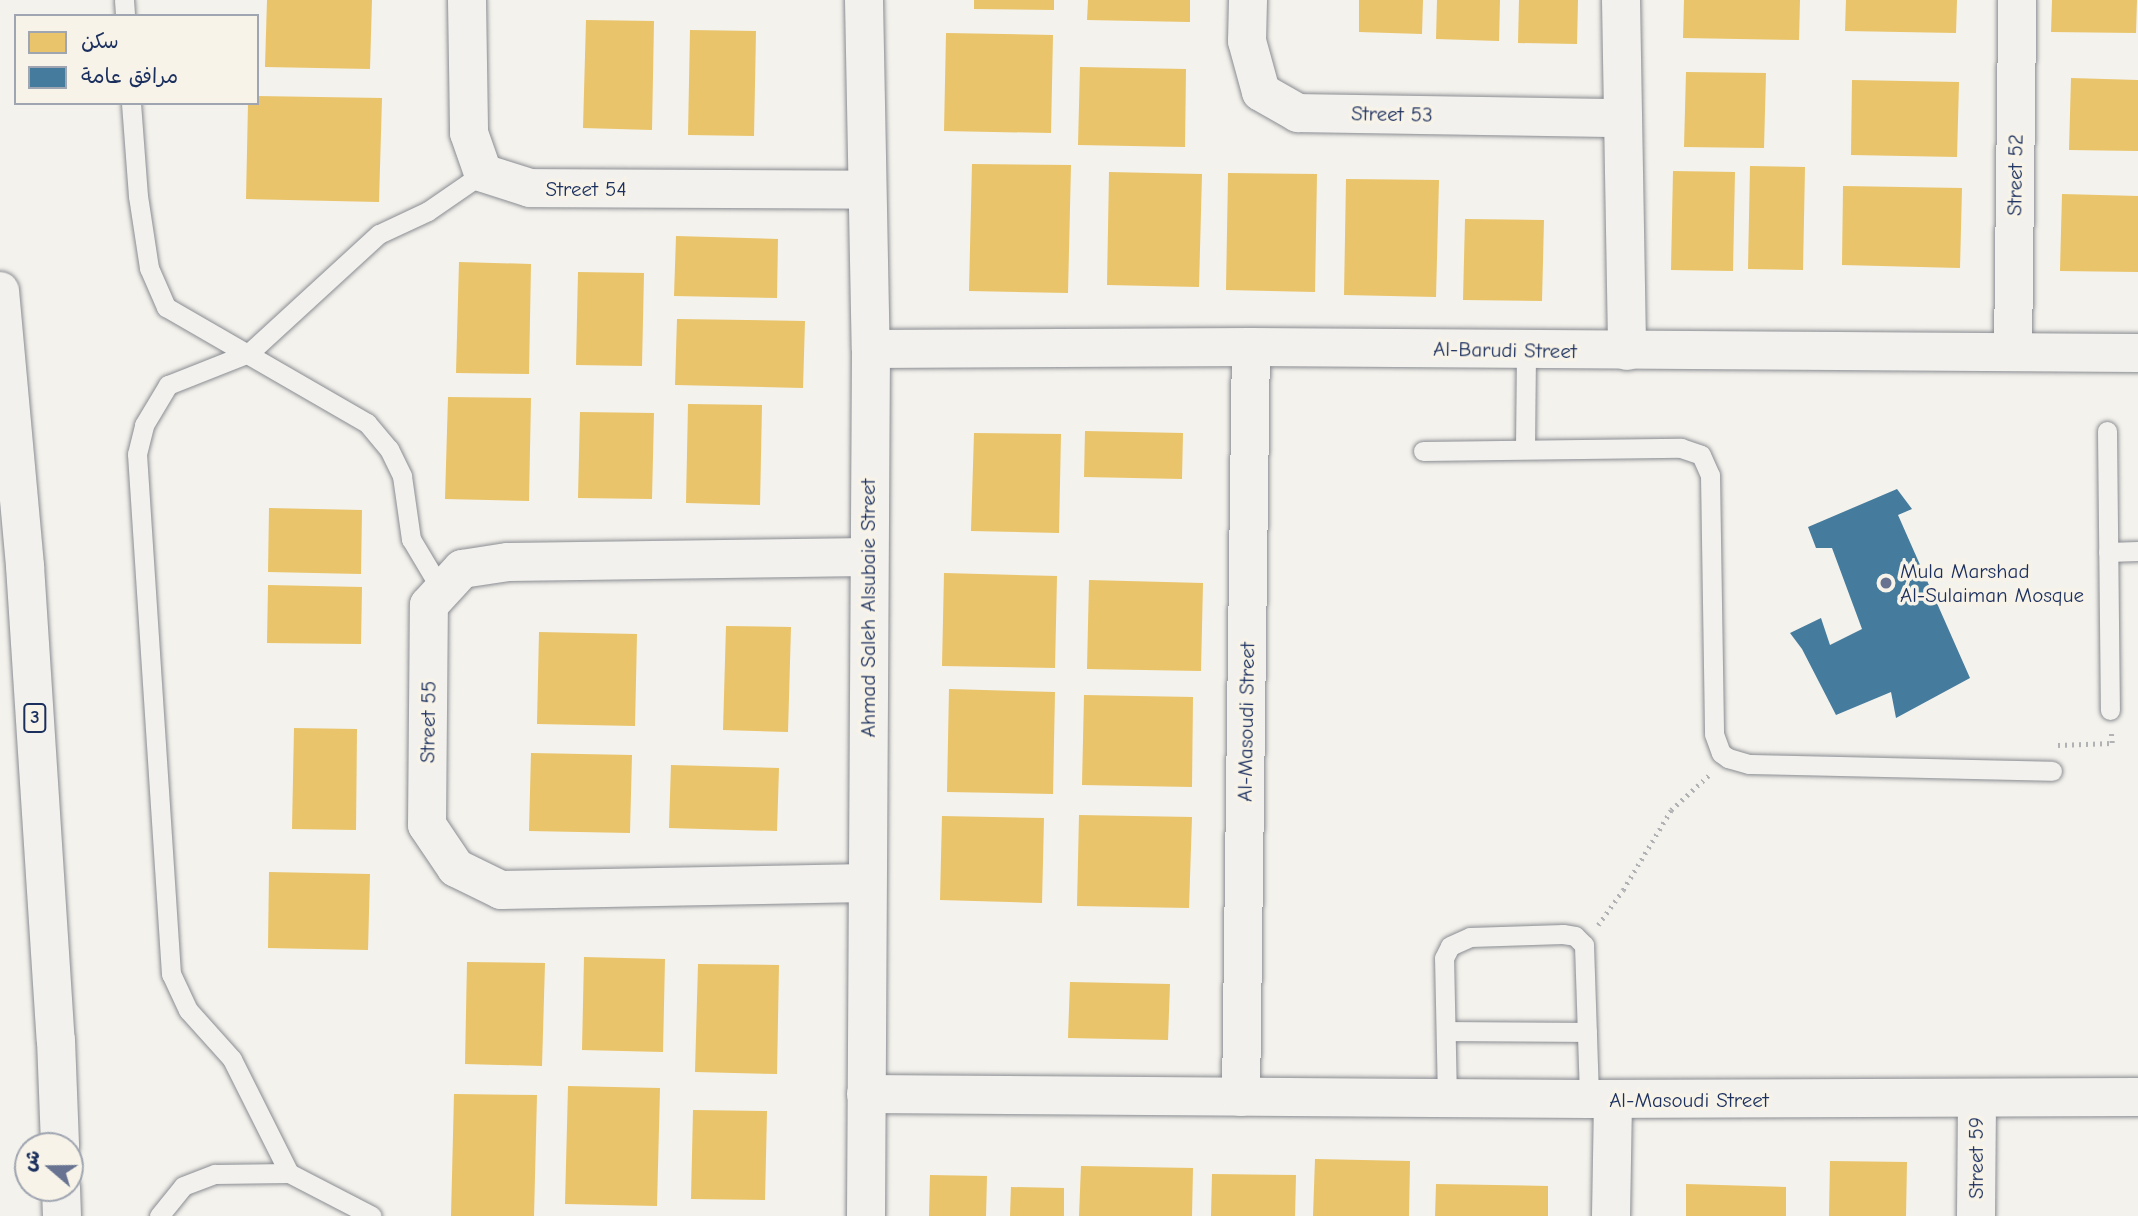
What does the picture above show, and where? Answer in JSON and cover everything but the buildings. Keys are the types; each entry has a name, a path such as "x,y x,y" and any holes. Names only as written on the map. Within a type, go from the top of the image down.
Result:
{"street":[{"path":"467,0 469,133 483,173"},
{"name":"Ahmad Saleh Alsubaie Street","path":"864,0 871,349 867,557 866,1216"},
{"name":"Street 53","path":"1248,0 1247,41 1261,92 1298,113 1622,118"},
{"path":"1621,0 1627,351"},
{"name":"Street 52","path":"2013,351 2017,0"},
{"name":"Street 54","path":"483,173 530,188 866,190"},
{"name":"3","path":"0,291 25,565 56,1040 59,1132"},
{"name":"Al-Barudi Street","path":"871,349 1251,347 2138,353"},
{"name":"Al-Masoudi Street","path":"1241,1097 1251,347"},
{"name":"Street 55","path":"867,557 508,562 462,569 429,605 427,825 456,868 501,890 867,883"},
{"name":"Al-Masoudi Street","path":"866,1094 1447,1099 1977,1100 2138,1097"},
{"path":"1601,1099 1611,1216"},
{"name":"Street 59","path":"1976,1216 1977,1100"}],"lane":[{"path":"131,105 138,196 149,268 166,307 367,423 389,449 402,476 411,539 442,591"},
{"path":"289,1173 232,1059 188,1010 171,974 137,454 144,425 168,385 249,353 379,234 428,211 483,173"},
{"path":"1525,449 1526,350"},
{"path":"2107,431 2110,710"},
{"path":"1423,451 1681,448 1690,449 1707,462 1710,475 1714,734 1721,753 1728,758 1749,764 2052,771"},
{"path":"2108,552 2138,551"},
{"path":"1447,1099 1444,958 1450,946 1470,937 1563,934 1575,936 1584,945 1587,1032 1601,1099"},
{"path":"1446,1031 1587,1032"},
{"path":"159,1216 183,1186 215,1174 289,1173 372,1216"}],"path":[{"path":"2052,771 2053,745 2112,743 2110,710"},
{"path":"1584,945 1623,890 1671,810 1728,758"}],"place":[{"name":"Mula Marshad Al-Sulaiman Mosque","path":"1886,583"}]}
